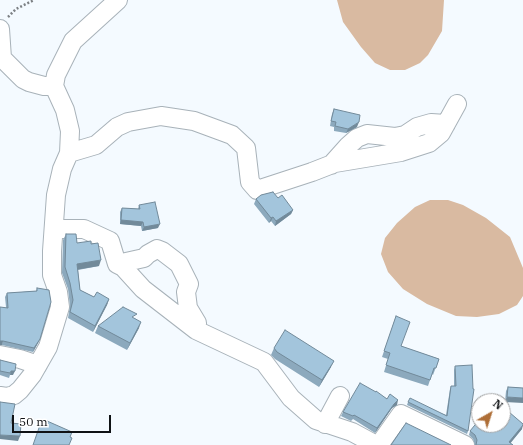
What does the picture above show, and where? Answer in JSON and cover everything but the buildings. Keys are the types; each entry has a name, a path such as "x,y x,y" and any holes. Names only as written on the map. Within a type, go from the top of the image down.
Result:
{"street":[{"path":"0,396 7,397 14,395 20,390 38,365 48,347 60,307 58,292 52,275 54,229 56,195 62,169 69,153 70,131 65,110 54,86 56,75 73,40 118,0"},
{"path":"3,25 1,59 23,79 44,86 54,86"},
{"path":"69,153 96,145 118,127 128,122 161,116 194,121 232,135 246,148 250,182 257,190 331,165 357,138 367,134 395,137 405,134 417,127 431,123 446,124 457,104"},
{"path":"54,229 84,229 110,241 117,264 123,267 143,289 196,330 264,362 291,398 316,420 352,432 376,445"},
{"path":"117,264 144,258 156,249 162,251 179,264 189,284 186,292 186,301 188,308 197,323 196,330"},
{"path":"0,355 20,359 38,365"},
{"path":"325,424 340,396"},
{"path":"379,445 401,414 465,445"}],"path":[{"path":"3,25 16,9 34,0"}],"shaded area":[{"path":"337,0 444,0 442,31 428,55 420,63 405,70 390,70 375,63 361,47 343,22"},
{"path":"430,200 448,200 463,205 486,218 510,237 523,268 523,296 517,305 499,314 477,317 456,316 427,304 403,289 388,272 381,254 385,238 397,223 415,207"}]}
